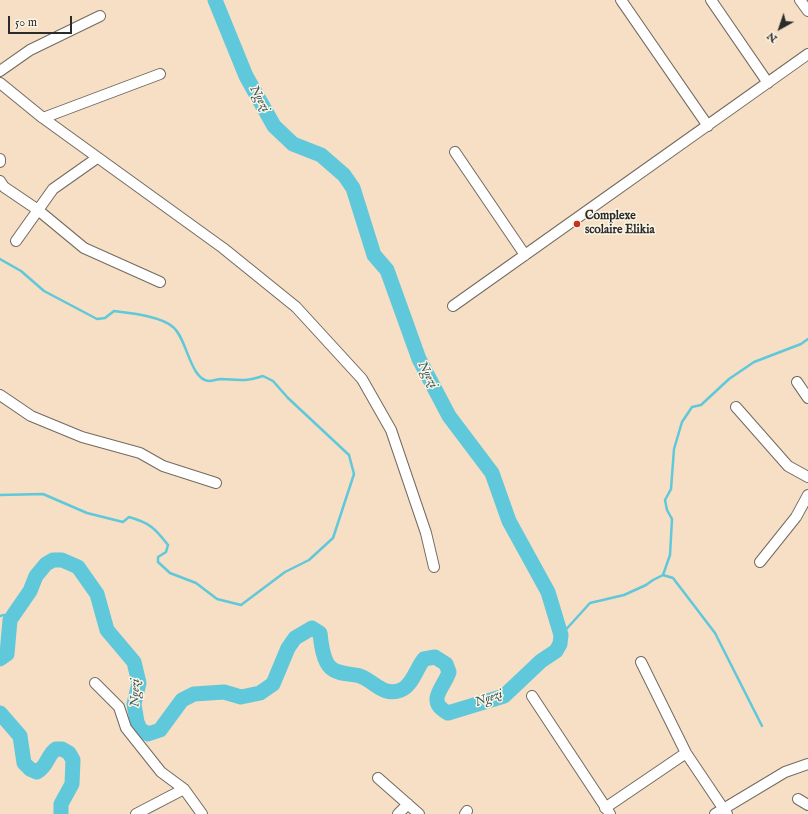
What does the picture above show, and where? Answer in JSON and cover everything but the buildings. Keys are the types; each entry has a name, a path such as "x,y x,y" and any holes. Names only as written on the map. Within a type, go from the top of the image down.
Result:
{"street":[{"path":"621,0 708,126"},
{"path":"711,0 768,83"},
{"path":"800,0 808,11"},
{"path":"0,71 30,50 100,16"},
{"path":"453,306 808,54"},
{"path":"43,118 160,74"},
{"path":"0,83 43,118 97,158 223,248 296,307 362,379 390,430 426,532 434,567"},
{"path":"454,152 525,255"},
{"path":"16,241 53,189 97,158"},
{"path":"0,181 4,187 38,210 84,248 160,282"},
{"path":"798,382 808,398"},
{"path":"0,395 31,416 82,438 140,453 164,466 216,483"},
{"path":"736,407 788,466 808,476"},
{"path":"760,562 796,517 808,494"},
{"path":"641,662 686,753 722,812 785,772 808,764"},
{"path":"95,683 119,707 126,728 161,772 184,789 202,814"},
{"path":"532,696 608,811 686,753"},
{"path":"378,778 419,814"},
{"path":"136,814 184,789"},
{"path":"798,799 808,805"},
{"path":"398,814 408,804"}],"waterway":[{"name":"Ngezi","path":"0,659 7,654 10,620 30,591 36,576 46,564 53,560 62,560 78,567 97,594 107,630 134,662 139,683 134,704 137,722 140,729 148,734 160,730 182,700 194,694 224,692 241,697 260,693 273,684 288,648 295,638 312,628 320,633 324,656 331,668 341,673 365,678 384,690 395,692 405,688 411,681 421,662 424,659 435,657 446,664 449,672 437,699 441,708 448,713 504,696 541,661 556,651 560,644 561,635 548,592 509,521 492,473 449,416 419,359 387,270 374,255 353,188 344,175 321,155 293,144 274,126 246,76 215,0"},
{"path":"0,259 21,271 44,291 97,319 105,318 114,311 145,316 168,323 178,332 197,374 203,379 209,381 221,379 242,380 263,376 273,381 288,398 349,455 354,474 333,538 309,560 285,572 241,605 217,599 196,583 170,573 158,562 158,557 166,552 168,545 159,534 147,524 129,517 123,522 87,513 43,494 0,495"},
{"path":"561,635 590,603 624,595 663,575 670,555 672,519 667,510 665,500 671,489 674,449 682,422 692,407 701,405 729,379 754,362 801,344 808,339"},
{"path":"663,575 673,578 715,633 762,726"},
{"path":"0,616 4,615 10,620"},
{"name":"Ngezi","path":"0,713 20,736 24,763 30,769 37,772 41,770 53,751 56,749 62,749 69,753 73,760 72,784 61,804 61,814"}],"place":[{"name":"Complexe scolaire Elikia","path":"577,224"}]}
